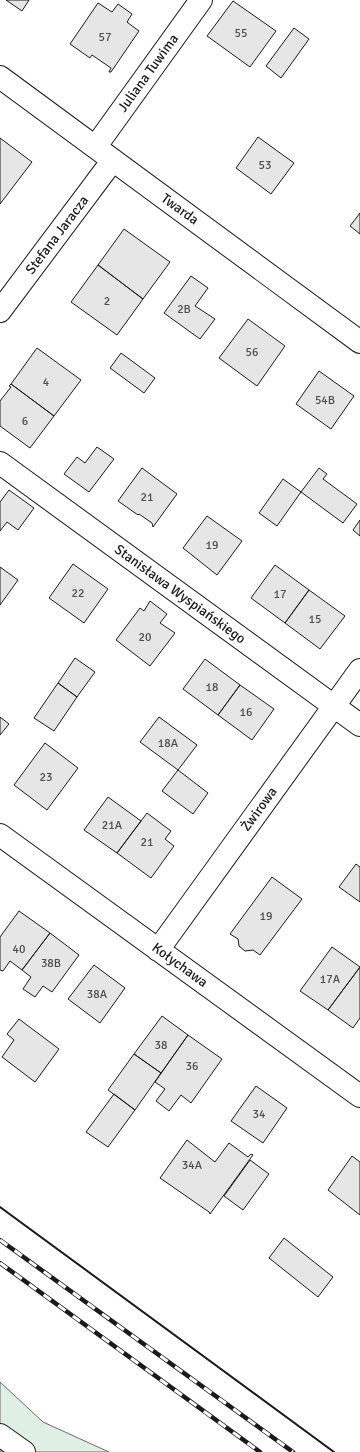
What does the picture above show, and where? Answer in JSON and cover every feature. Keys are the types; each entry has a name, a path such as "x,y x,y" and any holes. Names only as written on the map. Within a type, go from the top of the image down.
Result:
{"street":[{"name":"Juliana Tuwima","path":"96,146 201,0"},
{"name":"Twarda","path":"0,77 96,146 360,342"},
{"name":"Stefana Jaracza","path":"0,311 113,160"},
{"name":"Stanisława Wyspiańskiego","path":"0,463 360,725"},
{"name":"Żwirowa","path":"158,950 360,670"},
{"name":"Kołychawa","path":"0,835 360,1096"},
{"path":"0,1435 24,1452"}],"green space":[{"path":"0,1382 43,1422 109,1452 0,1452"}],"building":[{"path":"6,0 29,0 22,11"},
{"path":"233,1 276,31 250,67 207,36"},
{"path":"98,3 112,12 118,4 132,14 127,22 139,31 111,72 109,72 111,68 92,55 90,58 70,44"},
{"path":"294,28 309,39 281,78 266,66"},
{"path":"258,137 294,163 271,194 236,168"},
{"path":"0,138 32,162 0,204"},
{"path":"360,213 360,234 350,226"},
{"path":"124,229 170,262 143,299 98,265"},
{"path":"98,265 143,299 117,335 71,302"},
{"path":"191,276 208,288 195,306 215,319 200,339 164,313"},
{"path":"248,319 285,346 257,386 219,358"},
{"path":"37,348 81,380 54,416 11,384"},
{"path":"121,353 155,378 144,393 110,368"},
{"path":"319,371 354,396 331,429 296,404"},
{"path":"11,384 54,416 30,448 0,426 0,401 11,387 9,386"},
{"path":"97,447 114,459 89,492 64,474 77,457 85,463"},
{"path":"142,468 177,494 153,527 152,523 118,501"},
{"path":"319,468 327,474 323,479 357,504 343,523 301,492"},
{"path":"283,479 301,492 277,526 259,513"},
{"path":"9,490 34,508 18,530 7,522 0,531 0,502"},
{"path":"207,516 242,541 217,575 183,548"},
{"path":"360,520 360,536 353,530"},
{"path":"73,564 108,589 84,623 49,598"},
{"path":"275,565 309,590 285,623 251,598"},
{"path":"0,567 18,580 0,605"},
{"path":"309,590 345,616 320,649 285,623"},
{"path":"150,601 167,614 160,623 175,633 150,666 116,640 140,608 144,611"},
{"path":"75,658 95,672 77,697 58,683"},
{"path":"205,659 240,685 218,715 183,689"},
{"path":"58,683 77,697 54,731 34,718"},
{"path":"240,685 274,709 252,740 218,715"},
{"path":"0,717 9,724 0,735"},
{"path":"159,717 197,745 178,770 140,742"},
{"path":"45,743 78,768 47,810 14,785"},
{"path":"178,770 208,793 193,814 162,791"},
{"path":"108,797 141,821 117,853 84,830"},
{"path":"147,813 171,831 165,839 174,846 151,878 117,853"},
{"path":"356,864 360,867 360,902 339,887"},
{"path":"272,877 302,899 260,955 253,950 245,951 239,946 238,939 230,934"},
{"path":"19,911 50,933 22,970 10,961 3,971 0,970 0,937"},
{"path":"50,933 79,955 52,992 43,986 35,997 23,989 31,977 22,970"},
{"path":"332,947 360,967 328,1010 300,991"},
{"path":"94,965 125,988 100,1023 68,999"},
{"path":"360,967 360,1018 353,1028 328,1010"},
{"path":"162,1016 188,1035 161,1073 134,1054"},
{"path":"19,1019 59,1049 35,1082 2,1057 14,1040 7,1034"},
{"path":"188,1035 222,1059 191,1103 181,1095 169,1111 156,1101 165,1089 155,1082"},
{"path":"134,1054 161,1073 135,1110 108,1090"},
{"path":"256,1086 287,1108 263,1143 231,1121"},
{"path":"114,1094 135,1110 108,1147 86,1132"},
{"path":"187,1140 215,1162 229,1143 248,1157 251,1154 253,1155 210,1214 160,1178"},
{"path":"352,1156 360,1162 360,1215 328,1190"},
{"path":"250,1160 269,1174 243,1210 224,1196"},
{"path":"284,1238 333,1277 318,1297 269,1258"}],"railway":[{"path":"0,1240 293,1452"},
{"path":"0,1263 260,1452"}],"wall":[{"path":"0,1207 334,1452"}]}
